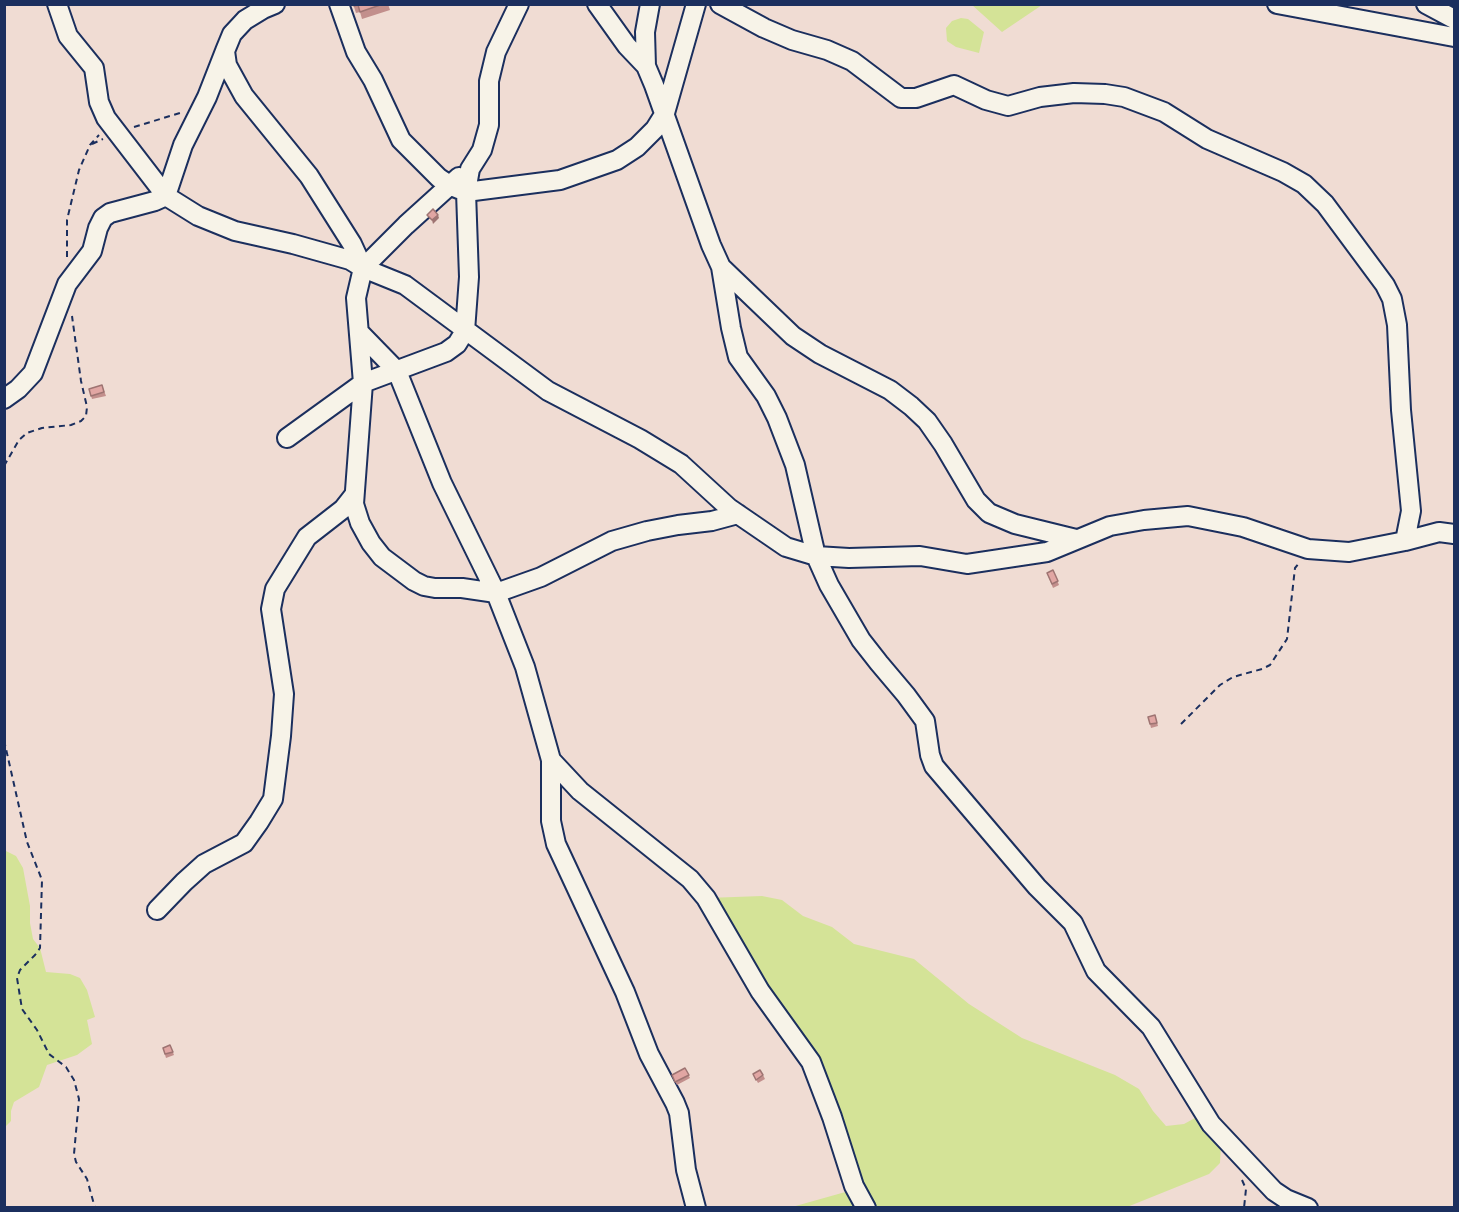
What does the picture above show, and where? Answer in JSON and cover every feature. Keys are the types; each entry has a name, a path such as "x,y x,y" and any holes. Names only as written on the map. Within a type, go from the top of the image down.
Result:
{"street":[{"path":"57,4 68,36 94,68 99,102 106,118 166,196 198,216 235,231 350,260 363,268 405,285 548,391 640,439 681,464 738,514 786,547 816,556 849,558 920,556 967,564 1047,552 1110,526 1188,516 1243,527 1308,549 1349,552 1439,532 1455,534"},
{"path":"4,399 18,389 33,373 67,284 92,251 103,218 110,213 166,196 183,145 203,106 232,34 245,20 275,4"},
{"path":"339,4 356,52 373,80 401,140 439,178 458,189 560,180 594,170 617,160 637,147 655,129 665,113 696,4"},
{"path":"519,4 496,52 489,81 489,125 482,150 458,189 406,225 363,268 356,298 363,383 354,495 360,523 382,557 414,581 435,588 462,588 496,593 542,577 621,538 738,514"},
{"path":"597,4 627,46 646,66"},
{"path":"650,4 645,32 646,66 665,113 689,187 722,267 731,328 738,357 766,396 777,418 795,465 816,556 829,585 861,640 906,694 925,721 934,766 1036,887 1073,923 1096,971 1151,1028 1211,1124 1274,1191 1308,1208"},
{"path":"720,4 764,28 852,61 901,98 916,98 954,85 986,100 1008,106 1040,97 1074,93 1105,94 1124,98 1164,112 1207,139 1283,172 1304,184 1325,204 1385,285 1395,310 1398,325 1401,410 1411,512 1405,541"},
{"path":"1277,4 1455,37"},
{"path":"1426,4 1455,19"},
{"path":"225,51 227,65 236,84 309,176 352,244 363,268"},
{"path":"286,438 363,383 446,352 457,344 465,331 469,277 458,189"},
{"path":"722,267 793,336 820,354 890,390 911,406 932,429 976,500 988,513 1015,524 1076,539"},
{"path":"359,332 397,371 447,493 496,593 525,667 551,760 551,821 556,844 626,992 649,1054 679,1113 686,1170 696,1208"},
{"path":"157,910 204,864 243,843 260,822 273,799 284,694 271,609 275,589 307,537 343,509 354,495"},
{"path":"551,760 580,791 690,879 706,898 760,991 812,1062 854,1186 866,1208"}],"path":[{"path":"90,145 117,132 203,106"},
{"path":"1181,724 1220,685 1233,677 1262,669 1270,664 1287,639 1295,568 1308,549"},
{"path":"4,740 27,842 42,880 40,948 20,970 17,978 22,1009 37,1030 49,1054 66,1067 74,1080 80,1099 74,1154 76,1162 87,1179 95,1208"}],"green space":[{"path":"972,5 1042,5 1002,32"},
{"path":"961,18 968,19 984,32 979,53 956,47 947,41 946,28 952,21"},
{"path":"4,852 16,856 23,868 33,939 40,948 46,972 70,974 80,978 87,990 95,1017 87,1020 92,1044 77,1055 47,1065 39,1087 14,1102 11,1121 5,1127"},
{"path":"762,896 782,900 803,916 832,927 854,944 914,959 969,1004 1022,1038 1115,1075 1139,1089 1166,1126 1184,1124 1206,1112 1221,1144 1220,1163 1209,1174 1127,1207 792,1207 856,1189 835,1119 707,898"}],"building":[{"path":"353,4 383,4 360,12 358,5"},
{"path":"433,209 438,215 432,220 427,215"},
{"path":"102,385 104,392 91,396 89,389"},
{"path":"1053,570 1058,581 1052,584 1047,573"},
{"path":"1155,715 1157,723 1150,724 1148,717"},
{"path":"170,1045 173,1052 165,1054 163,1048"},
{"path":"685,1068 689,1075 675,1082 672,1075"},
{"path":"760,1070 763,1075 756,1080 753,1074"}]}
